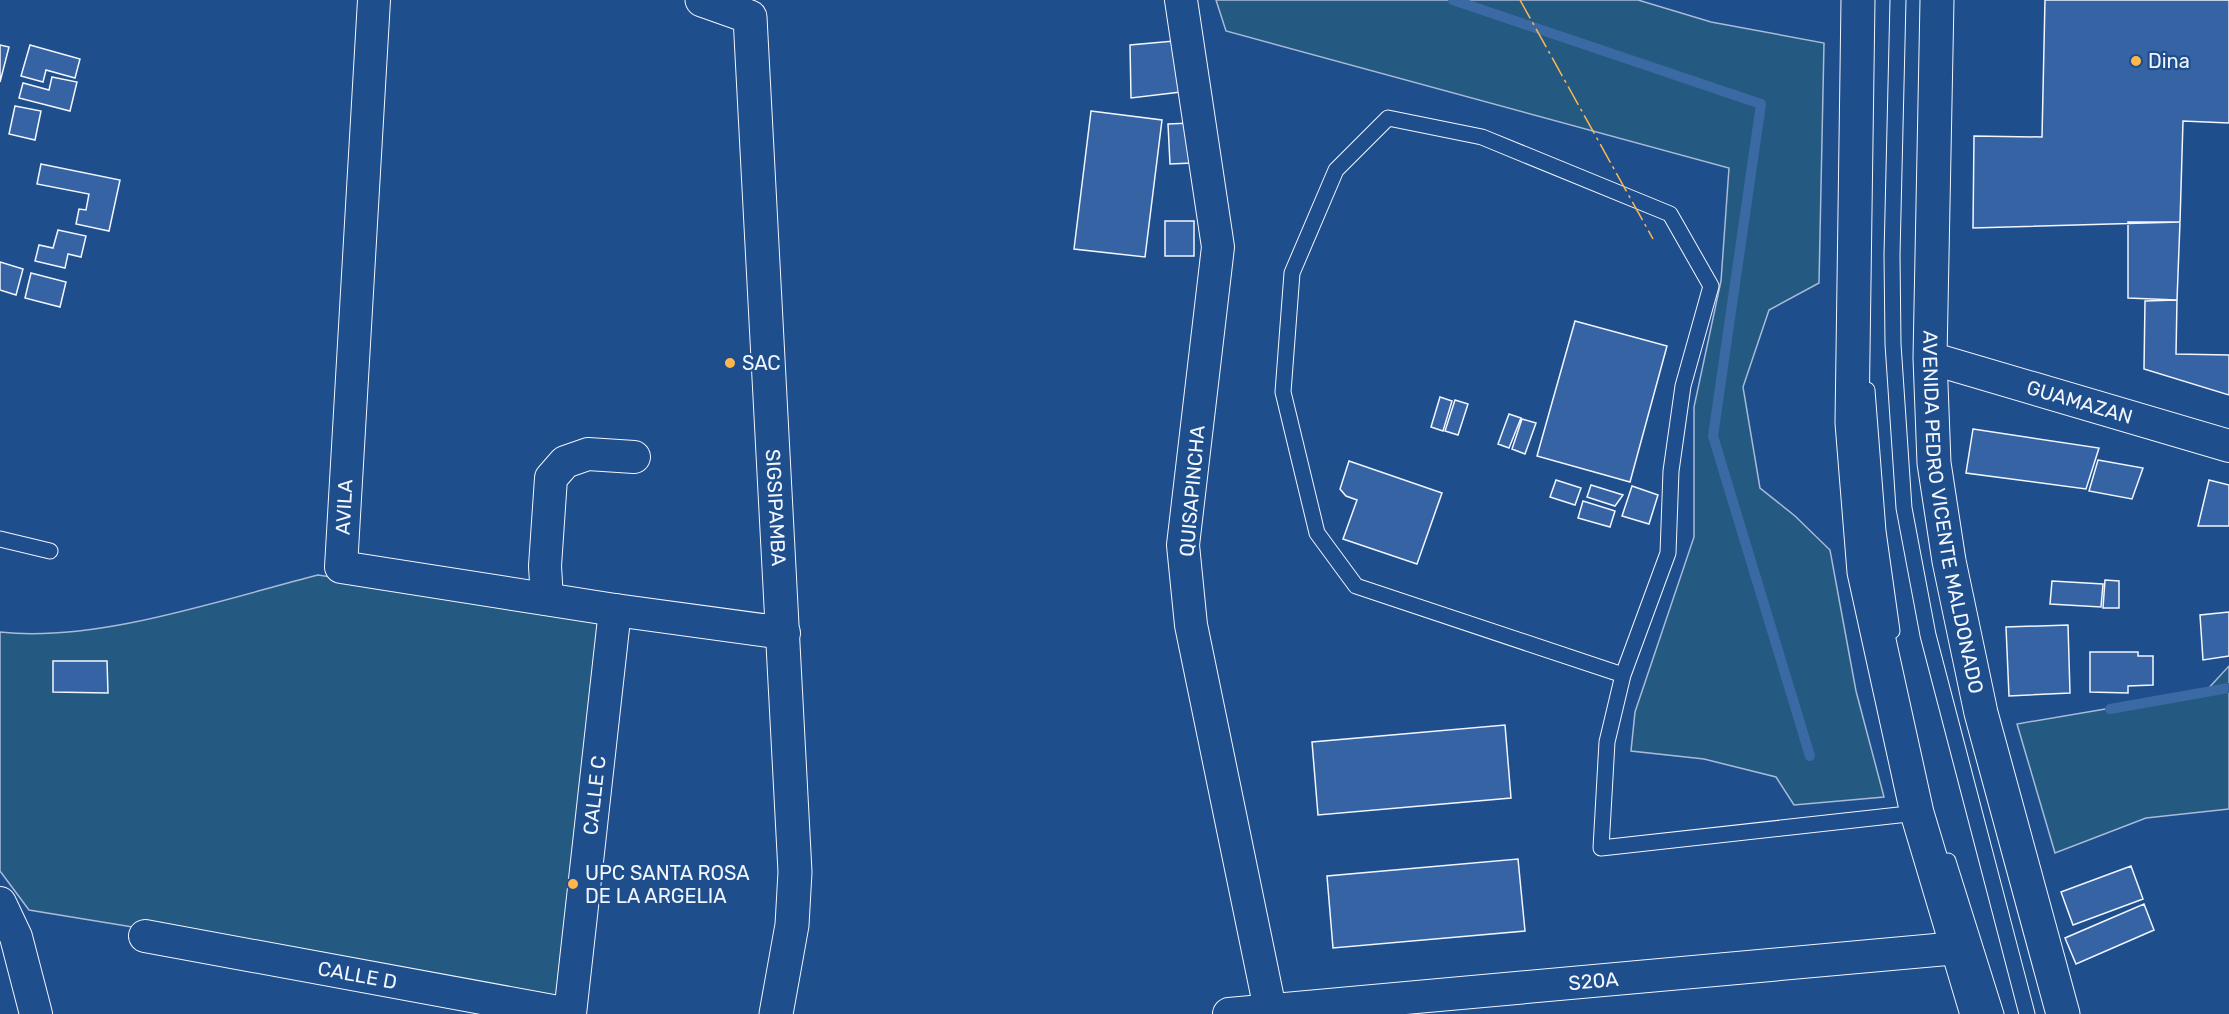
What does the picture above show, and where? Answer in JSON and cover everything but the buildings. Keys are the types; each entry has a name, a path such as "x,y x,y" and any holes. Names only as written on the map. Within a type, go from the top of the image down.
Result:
{"main road":[{"path":"702,0 750,8"},
{"path":"1858,0 1852,423 1864,572 1958,948 1977,1014"},
{"name":"AVENIDA PEDRO VICENTE MALDONADO","path":"1937,0 1930,358 1934,463 1948,561 1981,713 2063,1014"},
{"name":"SIGSIPAMBA","path":"750,8 795,872 792,925 776,1014"}],"street":[{"name":"AVILA","path":"374,0 341,567 547,600 784,633"},
{"name":"QUISAPINCHA","path":"1181,0 1218,247 1183,544 1191,625 1271,1013"},
{"name":"GUAMAZAN","path":"1930,358 2229,446"},
{"path":"547,600 546,566 551,478 566,462 588,454 634,457"},
{"name":"CALLE C","path":"570,1014 615,610"},
{"path":"0,903 16,936 36,1014"},
{"name":"CALLE D","path":"145,936 570,1014"},
{"name":"S20A","path":"1229,1014 1271,1013 1958,948"}],"lane":[{"path":"1898,0 1892,255 1893,344 1904,508 1928,635 2028,1014"},
{"path":"1623,675 1356,586 1317,533 1283,392 1292,273 1336,170 1388,118 1482,136 1670,214 1711,286 1683,386 1671,471 1668,553 1623,675 1607,742 1601,848 1923,803 1898,670 1878,531 1866,381 1873,48"},
{"path":"0,538 50,551"},
{"path":"1945,849 1996,1014"}],"shaded area":[{"path":"1216,0 1638,0 1711,22 1824,43 1819,283 1769,310 1743,387 1760,488 1795,516 1830,550 1856,691 1884,797 1794,805 1776,777 1704,759 1631,751 1635,712 1694,537 1694,407 1721,281 1729,168 1226,31"},
{"path":"318,575 605,619 558,997 29,910 0,871 0,632 38,634 118,625 160,617"},
{"path":"2229,666 2229,809 2146,818 2055,853 2017,724 2205,692"}],"waterway":[{"path":"1453,0 1761,104 1713,436 1810,756"},
{"path":"2110,709 2229,688"}],"power":[{"path":"1520,0 1653,239"}],"place":[{"name":"Dina","path":"2136,61"},
{"name":"SAC","path":"730,363"},
{"name":"UPC SANTA ROSA DE LA ARGELIA","path":"573,884"}]}
